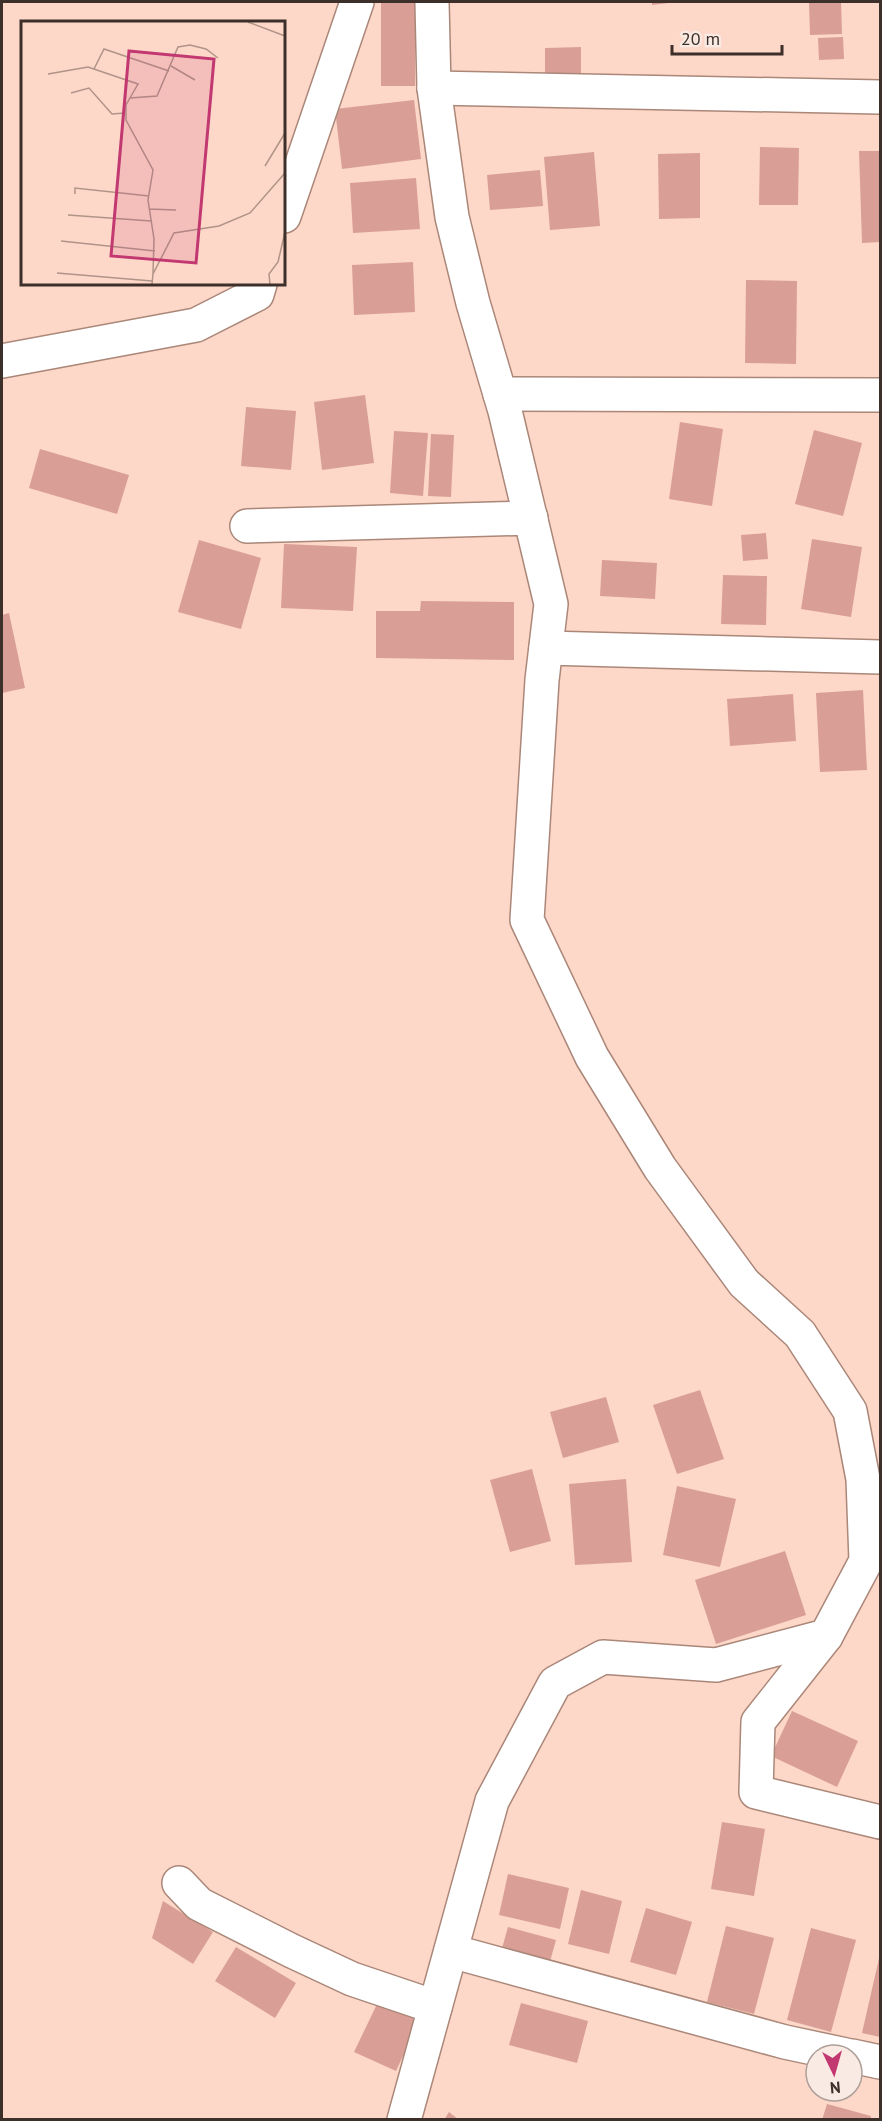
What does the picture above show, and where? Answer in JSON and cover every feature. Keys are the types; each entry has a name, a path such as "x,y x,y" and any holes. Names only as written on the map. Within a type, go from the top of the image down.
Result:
{"street":[{"path":"285,213 357,2"},
{"path":"432,2 434,88 452,217 472,303 500,394 552,604 546,648 527,920 592,1057 660,1168 744,1282 800,1334 850,1411 872,1478 866,1561 826,1636 758,1722 756,1792 880,1822"},
{"path":"434,88 880,97"},
{"path":"2,361 196,325 257,294 260,285"},
{"path":"500,394 880,395"},
{"path":"247,526 531,518"},
{"path":"546,648 880,657"},
{"path":"404,2120 492,1801 555,1683 603,1657 716,1665 826,1636"},
{"path":"179,1883 199,1904 292,1951 352,1979 435,2007"},
{"path":"451,1951 804,2046"},
{"path":"864,2059 880,2062"}],"building":[{"path":"381,2 415,2 415,86 381,86"},
{"path":"652,2 669,2 669,3 652,5"},
{"path":"809,2 841,2 842,34 810,35"},
{"path":"843,37 844,59 819,60 818,38"},
{"path":"581,47 581,73 545,73 545,48"},
{"path":"414,100 421,159 342,169 335,109"},
{"path":"760,147 799,148 798,205 759,205"},
{"path":"859,151 880,151 880,242 862,243"},
{"path":"594,152 600,226 550,230 544,157"},
{"path":"700,153 700,218 659,219 658,154"},
{"path":"540,170 543,206 490,210 487,175"},
{"path":"416,178 420,229 353,233 350,183"},
{"path":"413,262 415,312 354,315 352,265"},
{"path":"746,280 797,281 796,364 745,363"},
{"path":"365,395 374,463 322,470 314,402"},
{"path":"246,407 296,411 291,470 241,466"},
{"path":"680,422 723,429 712,506 669,499"},
{"path":"814,430 862,443 843,516 795,504"},
{"path":"394,431 428,433 423,496 390,493"},
{"path":"431,434 454,435 451,497 428,496"},
{"path":"40,449 129,475 117,514 29,488"},
{"path":"766,533 768,559 743,561 741,535"},
{"path":"812,539 862,547 851,617 801,609"},
{"path":"199,540 261,558 241,629 178,612"},
{"path":"284,544 357,547 353,611 281,608"},
{"path":"602,560 657,563 655,599 600,596"},
{"path":"723,575 767,576 766,625 721,624"},
{"path":"421,601 514,602 514,660 376,658 376,611 420,611"},
{"path":"9,613 25,688 2,693 2,615"},
{"path":"863,690 867,770 820,772 816,693"},
{"path":"793,694 796,741 730,746 727,699"},
{"path":"700,1390 724,1459 677,1474 653,1405"},
{"path":"606,1397 619,1442 563,1458 550,1412"},
{"path":"532,1469 551,1541 510,1552 490,1480"},
{"path":"626,1479 632,1562 575,1565 569,1484"},
{"path":"677,1486 736,1499 720,1567 663,1555"},
{"path":"785,1551 806,1615 716,1644 695,1580"},
{"path":"792,1711 858,1741 837,1787 771,1756"},
{"path":"722,1822 765,1829 754,1896 711,1889"},
{"path":"508,1874 569,1888 560,1929 499,1915"},
{"path":"581,1890 622,1901 609,1954 568,1944"},
{"path":"163,1901 213,1932 193,1964 152,1938"},
{"path":"646,1908 692,1922 676,1975 630,1962"},
{"path":"726,1926 774,1938 754,2014 707,2002"},
{"path":"508,1927 556,1940 549,1965 501,1952"},
{"path":"811,1928 856,1940 831,2032 787,2020"},
{"path":"236,1947 296,1983 275,2018 215,1981"},
{"path":"880,1954 880,2037 862,2033"},
{"path":"378,2002 419,2021 396,2071 354,2052"},
{"path":"521,2003 588,2021 577,2063 509,2045"},
{"path":"827,2104 871,2116 870,2120 822,2120"},
{"path":"449,2112 459,2120 444,2120"}]}
